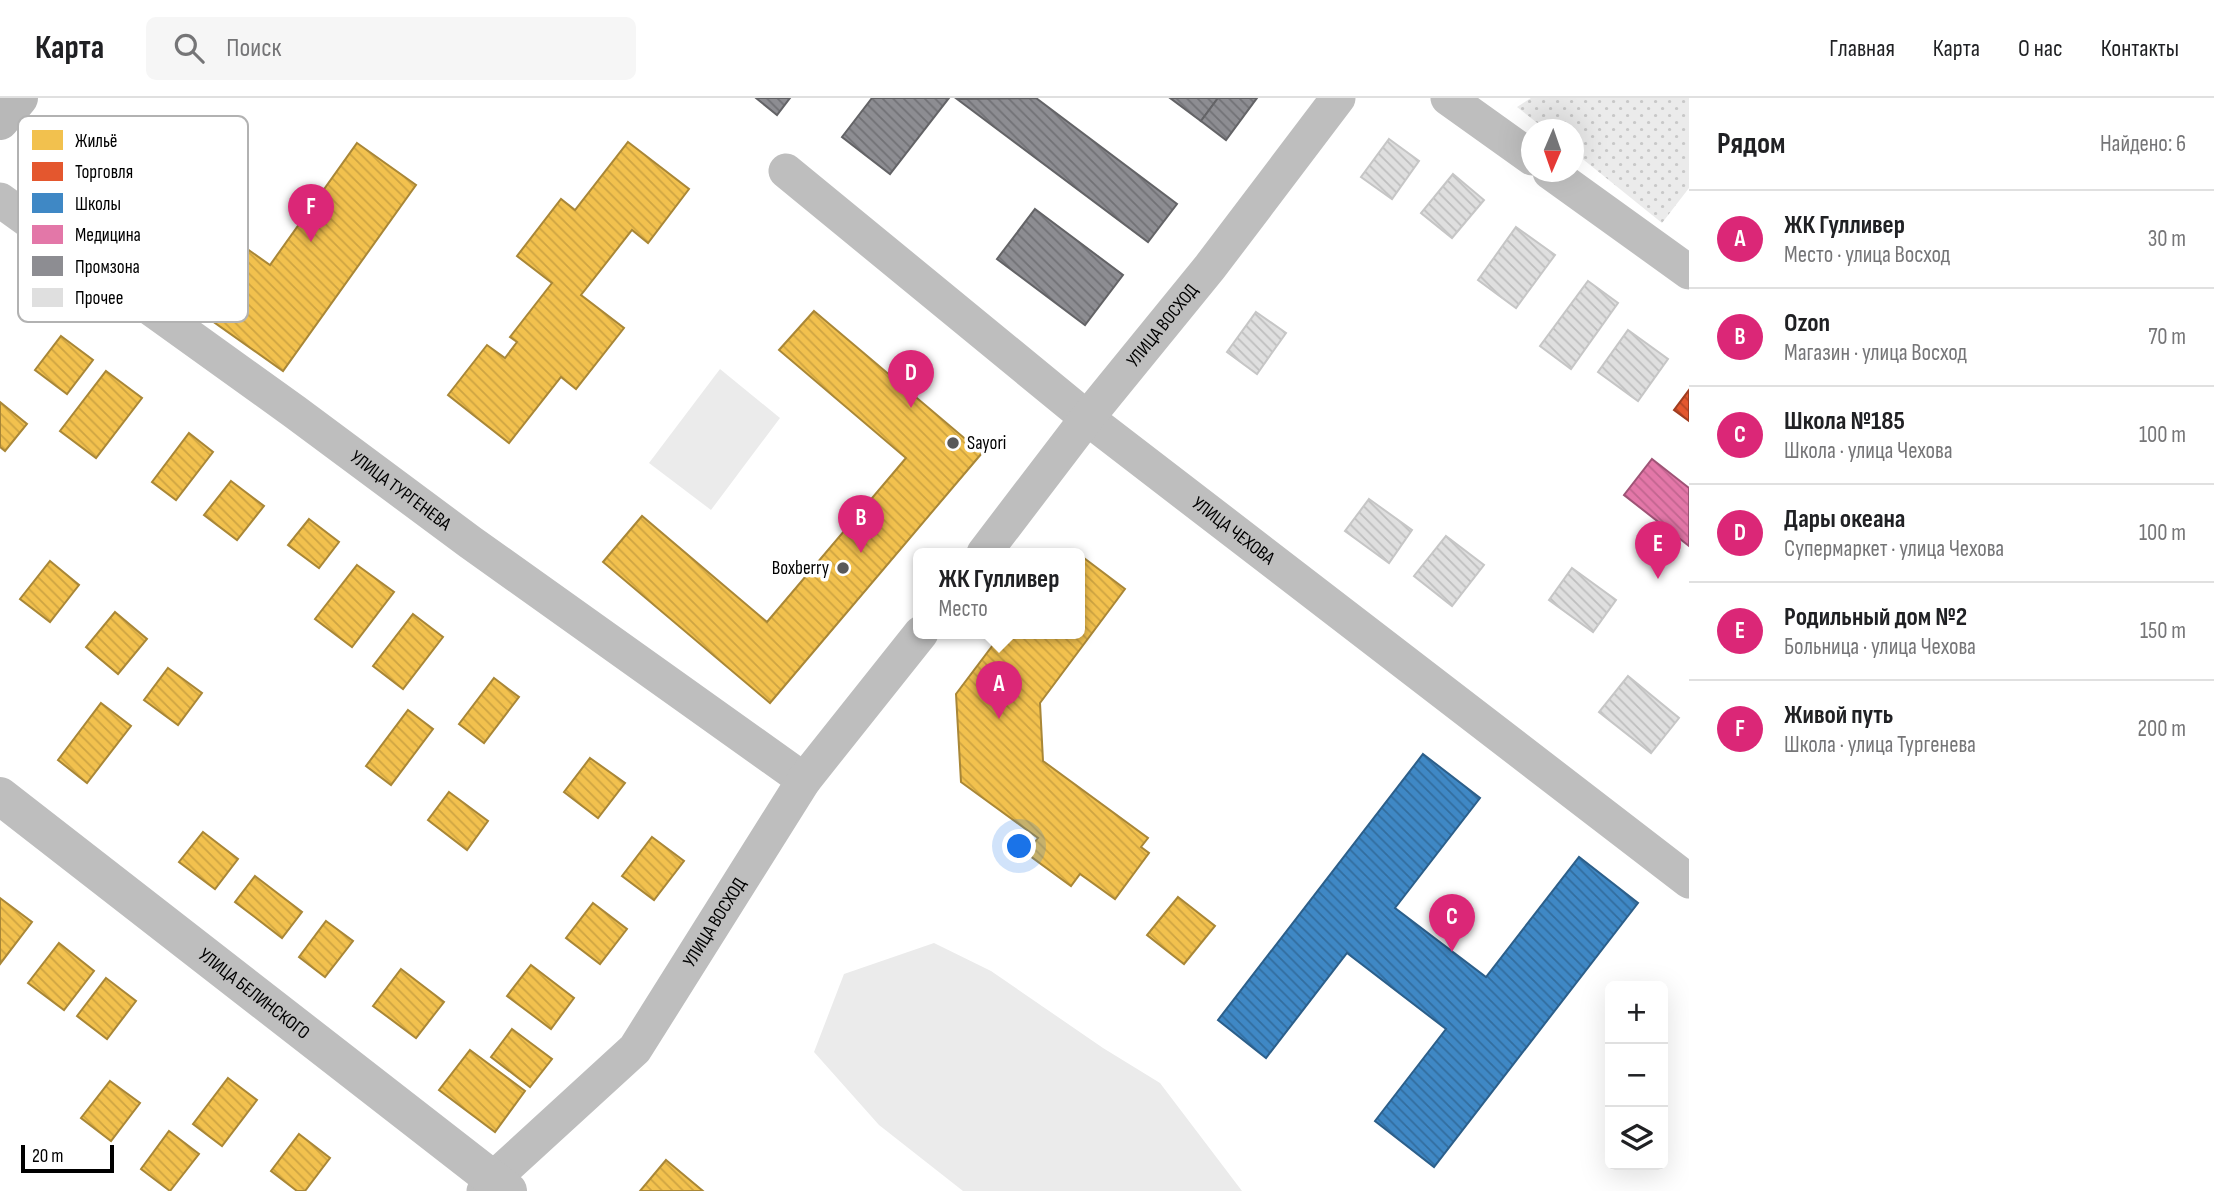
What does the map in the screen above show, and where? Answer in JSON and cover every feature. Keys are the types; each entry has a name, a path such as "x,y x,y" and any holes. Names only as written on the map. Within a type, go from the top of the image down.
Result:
{"main road":[{"path":"0,121 19,98"}],"street":[{"name":"УЛИЦА ВОСХОД","path":"988,548 1087,418 1210,267 1338,98"},
{"path":"1448,98 1521,151"},
{"name":"УЛИЦА ЧЕХОВА","path":"786,171 1087,418 1689,881"},
{"path":"1564,182 1689,272"},
{"name":"УЛИЦА ТУРГЕНЕВА","path":"0,200 18,213"},
{"name":"УЛИЦА ТУРГЕНЕВА","path":"170,322 470,542 804,780"},
{"name":"УЛИЦА ВОСХОД","path":"495,1187 635,1049 804,780 916,639"},
{"name":"УЛИЦА БЕЛИНСКОГО","path":"0,796 495,1187"}],"shaded area":[{"path":"1531,98 1689,98 1689,188 1662,223 1584,160 1584,119 1532,119 1517,107"},
{"path":"720,369 780,418 711,510 649,463"},
{"path":"934,943 991,971 1103,1048 1160,1083 1242,1191 963,1191 879,1125 814,1052 844,974"}],"building: Жильё":[{"path":"628,142 689,189 648,243 632,230 581,295 624,328 576,389 561,377 509,443 448,395 487,345 505,358 517,342 510,337 552,283 517,256 561,199 575,210"},
{"path":"357,143 416,185 283,371 214,322 248,322 248,250 270,265"},
{"path":"814,311 982,453 770,703 603,562 642,516 767,622 906,458 779,350"},
{"path":"61,336 93,360 67,394 35,370"},
{"path":"106,371 142,398 96,458 60,431"},
{"path":"0,402 27,424 5,451 0,447"},
{"path":"189,433 213,452 176,500 152,482"},
{"path":"231,481 264,506 237,540 204,515"},
{"path":"309,519 339,542 319,568 288,545"},
{"path":"1085,559 1125,589 1040,703 1043,761 1148,838 1141,847 1149,853 1115,899 1080,874 1071,886 1026,853 1038,838 961,782 956,694 997,639 1085,639"},
{"path":"50,561 79,585 50,622 20,599"},
{"path":"357,565 394,592 352,647 315,619"},
{"path":"115,612 147,639 118,674 86,647"},
{"path":"413,614 443,637 403,689 373,666"},
{"path":"168,668 202,693 178,725 144,700"},
{"path":"494,678 519,697 484,743 459,724"},
{"path":"101,703 131,726 87,783 58,760"},
{"path":"408,710 433,729 391,785 366,766"},
{"path":"590,758 625,783 598,818 564,792"},
{"path":"449,792 488,821 467,850 428,820"},
{"path":"203,832 238,859 215,889 179,862"},
{"path":"652,837 684,861 654,900 622,876"},
{"path":"255,876 302,912 282,938 235,902"},
{"path":"1178,897 1215,926 1184,964 1147,935"},
{"path":"0,898 32,922 0,964"},
{"path":"593,903 627,929 600,964 566,938"},
{"path":"326,921 353,941 325,977 299,957"},
{"path":"59,943 94,971 64,1010 28,983"},
{"path":"531,965 574,998 551,1029 507,996"},
{"path":"401,969 444,1002 416,1038 373,1006"},
{"path":"106,978 136,1001 107,1039 77,1016"},
{"path":"512,1029 552,1059 530,1087 491,1057"},
{"path":"470,1050 525,1091 495,1132 439,1090"},
{"path":"228,1078 257,1100 222,1146 193,1124"},
{"path":"110,1081 140,1103 111,1141 81,1118"},
{"path":"169,1131 199,1154 170,1191 141,1169"},
{"path":"299,1134 330,1158 305,1191 297,1191 271,1171"},
{"path":"666,1160 703,1191 640,1191"}],"building: Торговля":[{"path":"1689,390 1689,421 1674,410"}],"building: Школы":[{"path":"1423,754 1480,798 1395,908 1486,977 1579,857 1638,903 1434,1167 1375,1121 1446,1029 1347,953 1266,1058 1218,1020"}],"building: Медицина":[{"path":"1652,459 1689,488 1689,546 1624,495"}],"building: Промзона":[{"path":"756,98 790,98 777,115"},
{"path":"872,98 949,98 890,174 842,137"},
{"path":"1036,98 1177,204 1148,242 957,99"},
{"path":"1170,98 1218,98 1201,121"},
{"path":"1218,98 1257,98 1226,140 1201,121"},
{"path":"1035,209 1123,275 1085,325 997,259"}],"building: Прочее":[{"path":"1389,139 1419,161 1392,199 1361,177"},
{"path":"1453,174 1484,200 1452,238 1421,213"},
{"path":"1516,227 1555,255 1516,308 1478,280"},
{"path":"1588,281 1618,303 1571,369 1540,346"},
{"path":"1256,312 1286,333 1257,374 1227,352"},
{"path":"1628,330 1668,359 1638,401 1598,372"},
{"path":"1369,499 1412,530 1389,563 1345,531"},
{"path":"1446,536 1484,565 1452,606 1414,576"},
{"path":"1572,568 1616,600 1593,632 1549,600"},
{"path":"1628,676 1679,718 1651,753 1599,712"}],"place":[{"name":"Живой путь","path":"311,242"},
{"name":"Дары океана","path":"911,408"},
{"name":"Sayori","path":"953,443"},
{"name":"Ozon","path":"861,553"},
{"name":"Boxberry","path":"843,568"},
{"name":"Родильный дом №2","path":"1658,579"},
{"name":"ЖК Гулливер","path":"999,719"},
{"name":"Школа №185","path":"1452,952"}]}
